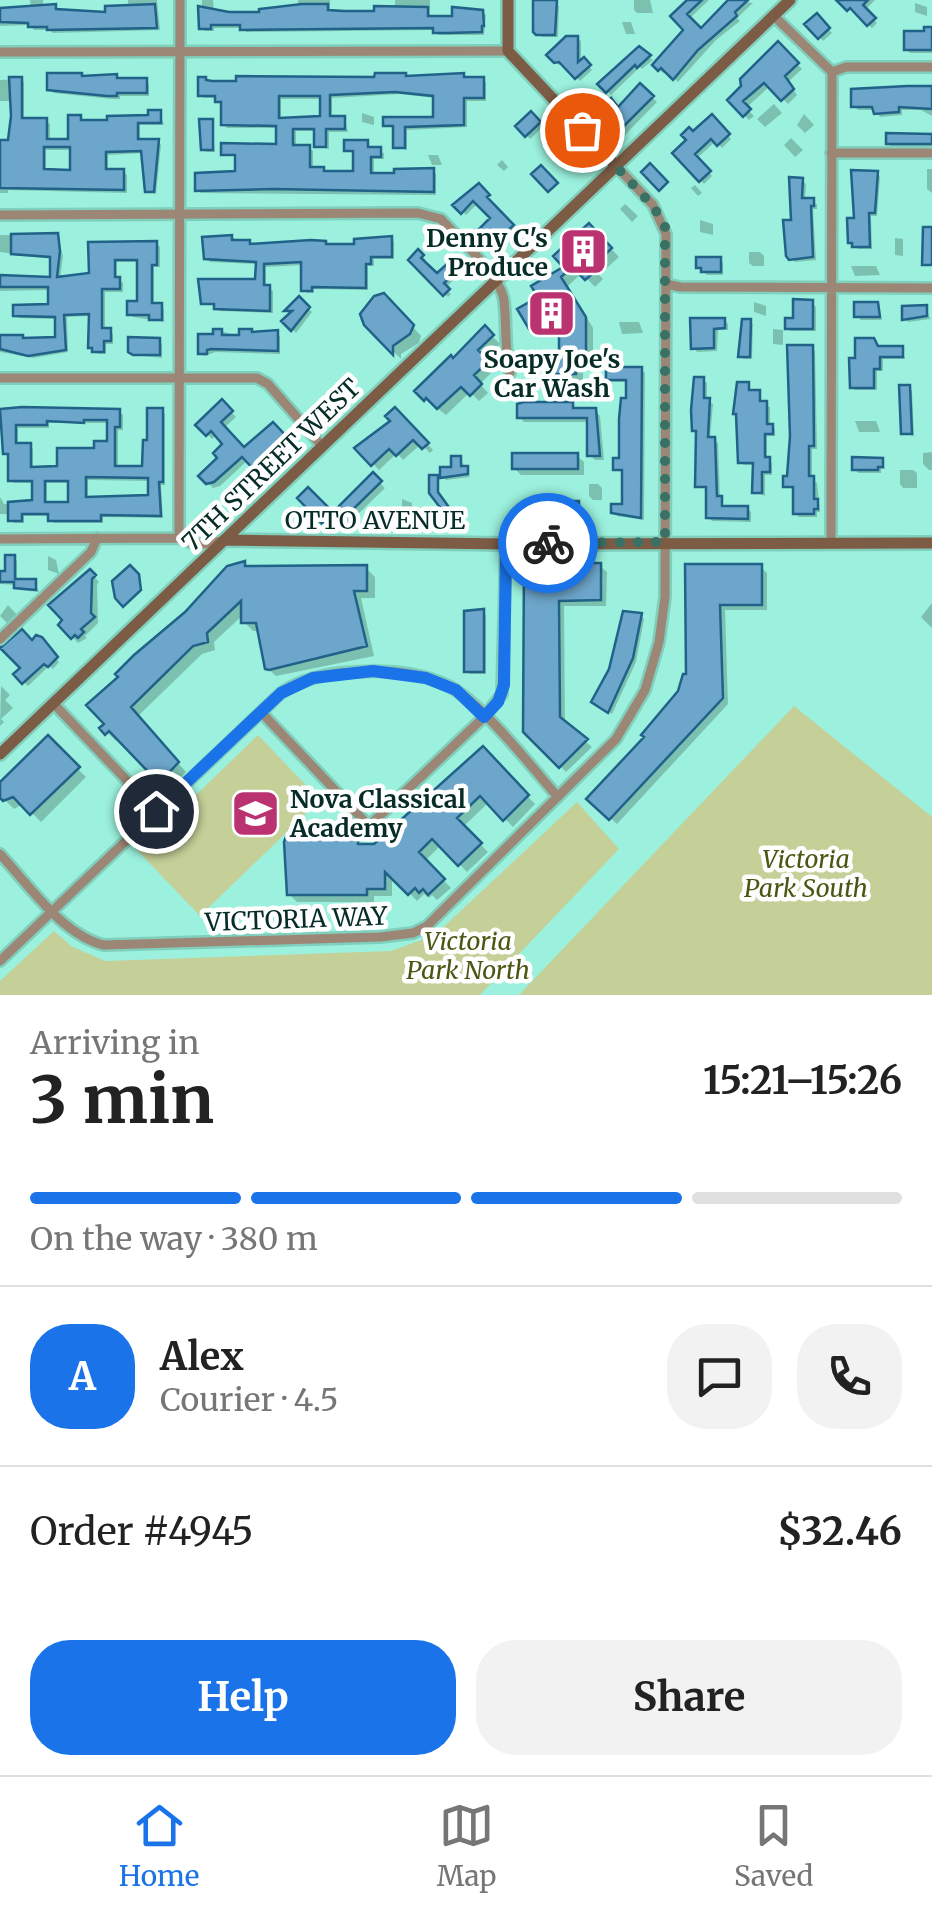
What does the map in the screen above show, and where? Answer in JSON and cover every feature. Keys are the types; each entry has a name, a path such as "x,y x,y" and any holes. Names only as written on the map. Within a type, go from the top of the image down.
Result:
{"main road":[{"path":"508,0 508,51 616,166"},
{"name":"7TH STREET WEST","path":"0,754 790,0"},
{"name":"OTTO AVENUE","path":"225,540 932,543"}],"street":[{"path":"180,0 180,538"},
{"path":"774,16 832,72 831,543"},
{"path":"0,52 508,51"},
{"path":"832,72 846,67 932,67"},
{"path":"831,152 932,153"},
{"name":"VICTORIA WAY","path":"0,854 54,911 94,942 120,946 413,933 426,926 616,738 645,690 663,614 666,284 665,226 653,206 616,166"},
{"path":"0,215 433,215 496,279 504,297 505,352 510,373"},
{"path":"666,284 932,288"},
{"path":"0,378 262,381 322,446"},
{"path":"0,639 90,552 97,538"},
{"name":"OTTO AVENUE","path":"0,539 180,538 197,545 225,540"},
{"path":"261,712 369,826 498,702 504,685 506,544"},
{"path":"0,961 281,693 303,681 373,671 444,683 484,717 558,797"},
{"path":"54,704 156,811"}],"green space":[{"name":"Victoria Park South","path":"794,706 932,817 932,995 519,995"},
{"path":"258,735 320,800 200,916 138,851"},
{"name":"Victoria Park North","path":"577,802 619,849 480,995 0,995 0,981 54,931 71,946 105,961 391,951 435,935"}],"building":[{"path":"533,0 557,0 555,35 533,32"},
{"path":"687,0 702,0 687,14 701,28 728,0 748,0 673,80 652,65 683,30 670,16"},
{"path":"836,0 868,0 863,5 876,18 867,26"},
{"path":"56,4 56,9 105,12 105,6 155,4 157,28 47,30 28,27 28,23 0,22 0,8"},
{"path":"328,4 328,10 344,11 374,11 374,6 428,7 428,16 452,16 452,7 483,10 484,26 482,32 448,33 433,33 433,28 240,30 240,25 211,25 211,29 199,29 198,6 259,12"},
{"path":"817,13 830,28 818,39 804,24"},
{"path":"924,27 932,27 932,50 904,50 904,31 924,31"},
{"path":"566,36 578,36 578,62 584,57 591,65 575,79 546,55"},
{"path":"778,41 799,63 785,76 794,89 781,101 764,83 743,101 751,109 743,117 727,100 741,86 740,79"},
{"path":"639,46 651,55 606,93 597,84"},
{"path":"47,73 147,78 147,93 107,96 47,90"},
{"path":"375,73 464,73 464,77 484,77 484,98 464,98 464,125 405,127 405,148 393,148 393,126 383,126 383,117 433,117 433,96 395,92 330,95 330,116 345,116 345,129 326,129 326,147 314,147 314,129 293,129 293,145 310,145 310,167 353,171 353,151 344,151 344,140 368,140 368,147 381,147 381,157 371,157 371,173 434,168 434,192 195,191 195,173 235,171 235,155 221,155 221,143 276,144 276,126 221,125 221,102 215,102 215,96 198,96 198,77 236,81 236,76 374,77","holes":["279,96 320,96 320,116 279,118"]},
{"path":"9,77 22,77 22,118 47,118 47,139 68,139 68,115 81,115 81,120 107,120 107,116 148,115 148,110 161,110 161,123 138,123 138,139 159,139 154,192 145,192 141,151 106,152 106,169 124,169 124,190 0,188 0,140 8,140","holes":["44,147 70,147 70,170 44,169"]},
{"path":"640,83 654,96 612,138 596,121 607,111 603,106 611,98 618,107"},
{"path":"932,86 932,109 899,107 899,112 874,114 872,107 851,107 851,89"},
{"path":"531,111 541,122 525,137 515,126"},
{"path":"712,114 730,134 717,146 711,139 695,154 711,171 699,182 672,153 686,140 681,135 689,127 693,131"},
{"path":"199,119 213,119 213,150 201,150"},
{"path":"886,133 932,134 932,144 886,144"},
{"path":"650,163 668,182 659,191 641,172"},
{"path":"541,165 558,183 548,192 531,174"},
{"path":"851,170 878,171 875,213 869,213 870,247 852,247 848,243 847,218 854,218"},
{"path":"789,177 803,178 802,198 814,198 813,257 789,260 786,256 783,220 791,220"},
{"path":"479,183 514,225 491,245 477,231 490,218 473,201 461,214 452,205"},
{"path":"589,223 612,248 585,280 572,267 561,277 586,317 586,354 576,354 576,374 545,374 545,361 559,361 559,332 550,317 529,329 517,309 538,297 531,286 563,267 553,256"},
{"path":"923,227 932,227 932,265 922,265"},
{"path":"58,233 57,277 89,273 88,242 157,241 157,265 152,265 152,303 162,303 162,320 149,320 149,315 127,315 127,301 137,301 137,260 115,260 120,289 102,289 102,328 111,328 111,341 104,341 104,352 88,348 89,314 64,315 66,350 28,356 0,349 0,335 55,337 55,317 13,316 13,305 48,304 48,287 0,287 0,275 50,277 50,257 11,254 11,234"},
{"path":"232,235 232,240 250,240 250,244 311,240 354,244 354,239 392,236 392,257 371,257 371,264 366,264 366,288 312,287 312,291 301,291 301,262 264,264 264,285 270,285 270,311 214,309 214,304 201,304 198,279 255,279 256,262 204,259 202,237"},
{"path":"418,249 424,255 421,258 437,273 447,264 456,273 444,283 450,289 443,296 408,260"},
{"path":"696,257 721,257 721,272 701,272 701,268 696,268"},
{"path":"384,293 414,325 410,334 393,346 393,355 364,325 360,314 374,296"},
{"path":"299,296 310,307 291,331 281,321 292,311 284,311"},
{"path":"793,299 813,300 813,329 785,329 785,318 793,318"},
{"path":"854,302 878,302 880,317 854,317"},
{"path":"927,305 927,316 902,320 902,306"},
{"path":"690,318 725,318 725,328 714,329 714,348 691,349"},
{"path":"742,319 751,319 750,357 738,357"},
{"path":"485,325 494,335 478,350 489,361 474,375 482,384 470,396 461,387 437,409 426,398 424,401 414,391"},
{"path":"213,329 222,329 222,335 239,335 239,329 278,330 278,351 211,349 207,354 198,354 198,334 213,334"},
{"path":"128,337 160,338 160,355 133,355 128,352"},
{"path":"855,338 874,338 878,346 903,346 903,357 880,357 880,369 874,369 874,388 850,388 849,358 855,358"},
{"path":"787,345 813,345 814,446 809,446 809,476 814,476 814,499 818,499 814,514 793,514 793,487 783,487 790,436"},
{"path":"606,356 619,356 619,367 642,367 641,518 611,513 611,504 622,504 622,470 613,470 613,458 619,458 619,419 621,398 626,398 626,380 606,380"},
{"path":"694,377 704,377 704,398 710,398 708,437 715,437 717,496 722,496 722,506 748,506 748,519 706,518 706,487 695,487 696,431 692,431 691,410"},
{"path":"737,382 749,382 749,390 760,390 760,401 767,401 767,424 773,424 773,434 765,434 765,457 770,457 770,472 762,472 762,493 752,493 753,463 738,463 733,414"},
{"path":"899,385 910,385 912,434 901,434"},
{"path":"222,399 233,411 221,422 244,447 273,422 289,439 256,472 242,457 214,482 206,484 198,476 217,458 213,453 222,444 211,431 206,436 195,425"},
{"path":"573,402 573,408 596,408 600,456 587,456 587,418 517,418 517,404"},
{"path":"395,407 429,443 422,449 413,440 396,456 389,449 371,466 354,448 390,421 385,416"},
{"path":"147,408 163,408 161,516 101,515 101,521 48,521 48,514 22,514 22,521 8,521 8,502 32,500 32,481 8,481 0,409 120,409 120,427 115,427 115,466 142,466","holes":["107,420 107,441 94,441 94,448 57,448 57,466 31,467 31,443 16,443 16,425","86,477 148,478 148,495 86,497","45,481 68,481 68,502 45,502"]},
{"path":"512,453 578,453 578,469 512,469"},
{"path":"451,456 461,456 461,466 468,466 468,474 440,478 440,467 451,467"},
{"path":"852,457 883,458 883,467 852,470"},
{"path":"373,472 382,481 341,521 333,513 322,524 297,498 308,487 333,512"},
{"path":"429,475 438,475 438,492 451,510 445,514 429,493"},
{"path":"542,501 579,501 579,513 542,513"},
{"path":"5,555 15,555 15,579 36,579 36,590 14,588 14,582 0,582"},
{"path":"245,561 245,566 367,565 367,591 354,591 367,646 265,669 256,623 241,623 241,601 207,633 208,642 193,646 131,707 179,762 159,783 109,731 105,735 99,728 104,724 86,705 118,677 115,674 134,655 185,612 227,566"},
{"path":"524,563 601,563 601,600 559,601 560,717 588,739 559,768 523,732"},
{"path":"685,564 762,564 762,605 720,605 723,698 609,820 586,799 644,737 641,735 678,691 686,674"},
{"path":"130,565 139,574 141,590 123,607 115,598 112,581"},
{"path":"90,569 96,575 92,579 91,613 95,617 81,629 84,632 78,638 75,635 71,639 58,625 62,620 48,605"},
{"path":"484,609 484,672 464,672 464,611"},
{"path":"623,611 642,613 633,658 608,713 591,702 609,669"},
{"path":"22,629 32,640 36,635 42,637 58,657 22,684 13,674 20,668 0,648"},
{"path":"48,735 80,767 30,815 13,797 3,801 0,798 0,782"},
{"path":"483,746 529,795 503,821 480,796 457,818 482,843 458,866 432,839 419,852 445,879 428,895 415,888 408,895 385,872 385,889 367,889 367,895 287,895 284,842 287,834 293,834 293,826 344,827 344,832 353,832 353,837 358,837 358,844 374,844"}],"way so far":[{"path":"548,543 665,542 665,226 653,206 582,130"}],"place":[{"name":"Denny C's Produce","path":"583,252"},
{"name":"Soapy Joe's Car Wash","path":"552,313"},
{"name":"Nova Classical Academy","path":"255,813"}],"route":[{"path":"156,811 281,693 313,678 373,671 426,678 456,690 484,717 498,702 504,685 506,544 548,543"}]}
